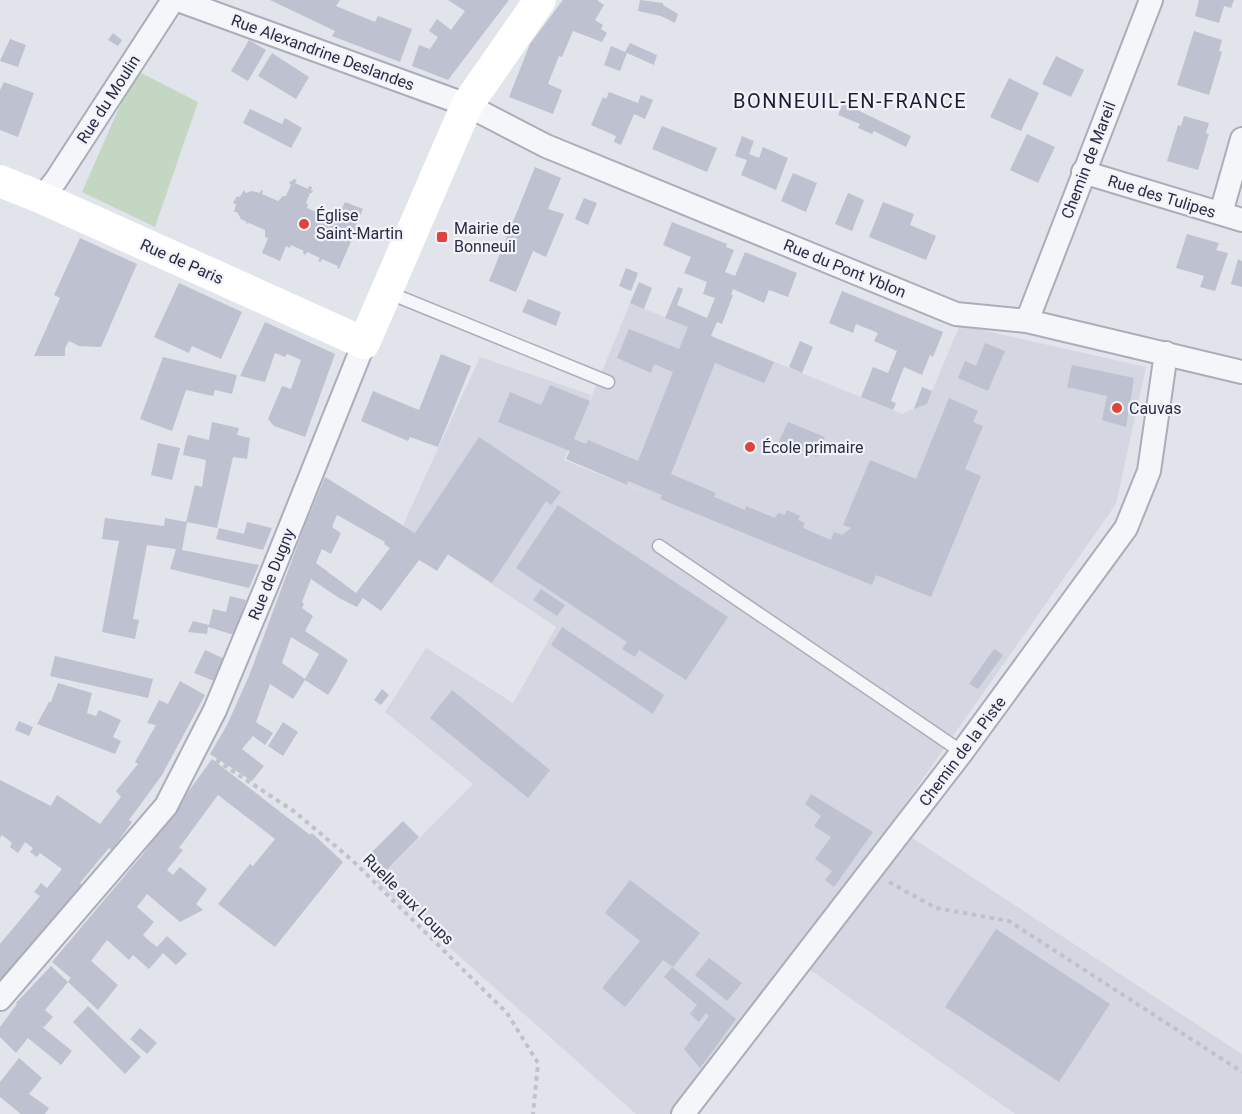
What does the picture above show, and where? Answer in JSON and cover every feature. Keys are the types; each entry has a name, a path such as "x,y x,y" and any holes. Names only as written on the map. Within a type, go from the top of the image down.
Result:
{"street":[{"name":"Rue du Moulin","path":"42,198 173,0"},
{"name":"Rue Alexandrine Deslandes","path":"178,0 467,105"},
{"name":"Rue de Dugny","path":"0,999 166,806 215,710 364,343 467,105 540,0"},
{"name":"Chemin de Mareil","path":"1027,321 1151,0"},
{"name":"Rue du Pont Yblon","path":"467,105 546,146 956,314 1027,321 1242,372"},
{"path":"1232,216 1242,139"},
{"name":"Rue des Tulipes","path":"1083,172 1232,216"},
{"name":"Rue de Paris","path":"0,181 364,343"},
{"name":"Chemin de la Piste","path":"683,1114 962,752 1126,528 1149,471 1166,353"}],"lane":[{"path":"386,291 608,382"},
{"path":"658,546 962,752"}],"path":[{"name":"Ruelle aux Loups","path":"195,749 295,812 345,854 507,1013 538,1063 533,1114"},
{"path":"870,871 936,908 1009,921 1242,1072"}],"shaded area":[{"path":"630,303 902,414 927,403 959,327 977,329 1146,367 1116,504 891,824 1242,1054 1242,1114 1015,1114 796,960 687,1114 636,1114 376,882 473,784 385,712 426,648 513,703 556,627 403,525 480,357 591,395 564,460 653,496 566,459"}],"green space":[{"path":"137,71 198,102 155,227 82,192"}],"building":[{"path":"270,0 340,0 336,6 375,22 378,16 412,29 400,62 332,36 335,31"},
{"path":"448,0 509,0 448,80 412,66 419,45 430,49 438,37 429,31 437,19 451,30 465,11"},
{"path":"563,0 599,0 604,5 595,20 603,25 601,29 607,33 602,42 573,31 562,57 559,56 548,84 562,90 553,114 509,97 530,44"},
{"path":"640,0 663,3 678,14 675,23 661,16 638,11"},
{"path":"1199,0 1234,0 1231,8 1224,6 1219,23 1195,16"},
{"path":"1194,31 1222,40 1219,51 1222,52 1209,95 1177,85"},
{"path":"113,33 122,40 118,46 108,40"},
{"path":"10,39 26,45 18,67 0,61"},
{"path":"249,40 266,50 248,81 231,71"},
{"path":"630,43 657,55 654,65 627,53 620,71 604,65 611,46 625,52"},
{"path":"272,53 309,77 296,99 258,76"},
{"path":"1056,56 1084,70 1071,97 1042,84"},
{"path":"1009,78 1039,93 1021,131 990,117"},
{"path":"4,82 34,93 18,137 0,130 0,90"},
{"path":"609,92 638,103 641,95 653,100 645,119 634,114 621,145 614,142 616,136 591,125 603,97 606,99"},
{"path":"843,103 911,136 906,147 874,131 872,134 858,128 860,124 838,115"},
{"path":"250,109 282,124 285,118 302,128 291,148 243,123"},
{"path":"1184,116 1209,123 1206,133 1209,134 1198,170 1167,161 1178,125 1181,126"},
{"path":"662,126 717,148 707,172 652,149"},
{"path":"1027,134 1055,147 1038,183 1010,170"},
{"path":"742,136 754,141 749,154 759,158 763,147 788,158 776,190 741,175 747,160 735,156"},
{"path":"535,167 561,178 548,209 564,214 546,257 533,251 516,292 489,281"},
{"path":"793,173 817,183 806,212 781,201"},
{"name":"Église Saint-Martin","path":"294,179 297,180 295,183 308,189 309,186 312,187 313,191 306,203 307,208 336,220 345,202 363,209 339,269 338,266 322,259 321,262 318,261 320,258 307,252 305,255 304,251 291,245 290,248 286,246 280,261 262,253 268,238 265,237 265,230 249,223 246,224 247,222 241,219 237,212 234,212 236,204 233,203 244,190 246,193 252,191 260,193 261,190 262,194 278,201 286,196 291,185 289,183"},
{"path":"848,193 864,200 852,231 835,224"},
{"path":"584,198 597,203 588,225 575,219"},
{"path":"883,202 914,214 910,225 936,236 926,260 869,237"},
{"path":"672,222 727,244 726,247 734,250 725,272 735,276 745,252 797,273 788,297 769,290 764,303 733,289 722,324 717,322 711,336 774,362 764,383 715,363 671,474 716,493 714,497 745,510 746,506 775,518 778,513 785,515 787,510 800,516 798,520 805,523 803,528 831,540 834,532 842,535 851,528 843,525 870,460 916,479 949,398 978,411 973,422 983,426 965,469 981,476 931,597 876,575 872,585 660,499 662,495 628,481 627,485 566,459 570,451 498,422 510,392 541,405 550,385 590,401 574,439 586,444 588,440 638,461 673,372 654,364 651,373 617,358 629,329 679,349 688,327 665,318 678,287 683,289 677,305 707,318 715,298 703,294 707,282 684,273 691,257 663,245"},
{"path":"1187,234 1219,243 1216,250 1228,253 1215,291 1200,287 1204,276 1176,268"},
{"path":"80,238 137,264 101,347 79,346 69,341 65,348 65,356 34,356 60,298 54,295"},
{"path":"1238,259 1242,261 1242,287 1231,284"},
{"path":"626,268 638,273 631,291 619,286"},
{"path":"639,282 652,288 644,309 630,303"},
{"path":"179,283 242,312 221,359 192,346 189,353 154,337"},
{"path":"842,291 943,332 933,357 930,355 922,375 904,367 891,401 896,403 893,410 861,397 873,367 888,373 897,351 874,341 878,333 856,324 853,333 829,323"},
{"path":"528,299 561,312 556,326 522,312"},
{"path":"265,322 335,354 305,437 274,426 268,419 282,386 291,389 301,360 287,354 285,357 275,353 265,382 240,376"},
{"path":"800,341 813,347 802,373 789,367"},
{"path":"985,343 1005,351 988,391 958,378 965,361 976,366"},
{"path":"441,354 471,366 438,447 410,437 408,441 361,421 373,391 419,410"},
{"path":"163,357 237,375 232,394 215,390 213,396 186,390 172,431 140,419"},
{"name":"Cauvas","path":"1072,365 1134,378 1126,427 1102,420 1107,396 1067,387"},
{"path":"922,387 932,391 927,404 914,409"},
{"path":"212,422 239,428 237,435 250,438 247,459 233,457 217,528 187,522 182,550 259,565 249,588 170,569 176,549 147,545 133,619 139,620 135,639 102,632 119,541 102,539 105,518 164,526 165,518 186,522 195,485 202,487 206,460 183,455 185,445 188,435 209,440"},
{"path":"788,422 825,437 817,457 779,441"},
{"path":"479,437 561,492 551,505 546,501 492,583 448,554 437,571 419,560 381,611 363,598 357,607 311,579 302,602 304,604 302,608 313,616 305,631 348,660 336,682 328,695 305,680 293,699 270,684 256,722 273,733 265,745 253,736 242,749 264,766 252,781 210,754 227,725 249,676 325,477 415,533","holes":["337,515 385,542 384,544 390,548 356,593 316,563 322,549 331,554 341,533 332,527","291,637 319,654 305,679 282,663"]},
{"path":"158,443 180,448 172,480 151,475"},
{"path":"558,505 728,617 686,680 639,650 635,657 622,649 627,642 516,568"},
{"path":"247,522 272,528 263,550 216,539 219,528 244,534"},
{"path":"541,589 565,605 557,616 533,600"},
{"path":"230,596 246,600 234,635 208,627 207,634 188,632 193,621 209,625 213,609 226,612"},
{"path":"562,627 664,695 653,714 551,645"},
{"path":"994,649 1003,655 978,689 969,684"},
{"path":"205,650 225,659 214,681 194,673"},
{"path":"55,656 153,679 148,698 50,676"},
{"path":"180,681 205,695 162,775 129,820 132,822 112,850 109,848 80,883 83,886 0,987 0,944 40,896 34,892 41,883 47,888 62,869 40,853 37,857 30,852 33,848 25,842 18,853 10,847 12,843 2,835 0,838 0,780 51,806 57,795 100,824 121,797 116,791 138,764 135,762 156,725 147,723 159,700 168,704"},
{"path":"58,683 92,693 87,713 96,716 99,710 121,720 113,737 121,741 115,754 37,724 51,702"},
{"path":"382,689 389,695 381,705 374,700"},
{"path":"452,690 550,770 528,798 430,718"},
{"path":"19,721 33,727 29,736 15,730"},
{"path":"283,722 298,732 283,756 268,746"},
{"path":"212,759 310,835 312,833 343,862 275,947 218,904 250,864 253,866 275,839 218,795 179,848 183,850 167,870 173,875 180,867 207,889 196,904 203,910 180,922 147,894 137,907 154,922 143,935 147,939 157,947 167,936 187,954 176,965 163,953 149,969 133,955 129,960 107,940 91,961 118,985 98,1010 68,982 71,978 52,962 143,854"},
{"path":"811,794 873,832 834,887 825,880 832,871 815,859 831,837 814,826 821,816 805,804"},
{"path":"403,821 419,837 381,876 365,859"},
{"path":"630,880 700,933 673,967 663,960 625,1007 602,988 640,941 605,913"},
{"path":"996,929 1110,1004 1059,1082 945,1007"},
{"path":"709,958 742,983 727,1001 695,975"},
{"path":"51,966 68,982 45,1010 53,1017 44,1027 40,1025 72,1051 61,1065 28,1038 16,1053 0,1037 0,1027 16,1003"},
{"path":"672,967 736,1019 700,1068 684,1049 709,1016 706,1013 699,1022 690,1014 697,1005 664,977"},
{"path":"88,1006 141,1057 125,1074 73,1022"},
{"path":"140,1028 157,1043 147,1054 130,1039"},
{"path":"19,1058 42,1078 29,1094 49,1108 45,1114 21,1114 0,1097 0,1082"}],"place":[{"name":"Église Saint-Martin","path":"304,224"},
{"name":"Mairie de Bonneuil","path":"442,237"},
{"name":"Cauvas","path":"1117,408"},
{"name":"École primaire","path":"750,447"}],"district":[{"name":"BONNEUIL-EN-FRANCE","path":"850,101"}]}
